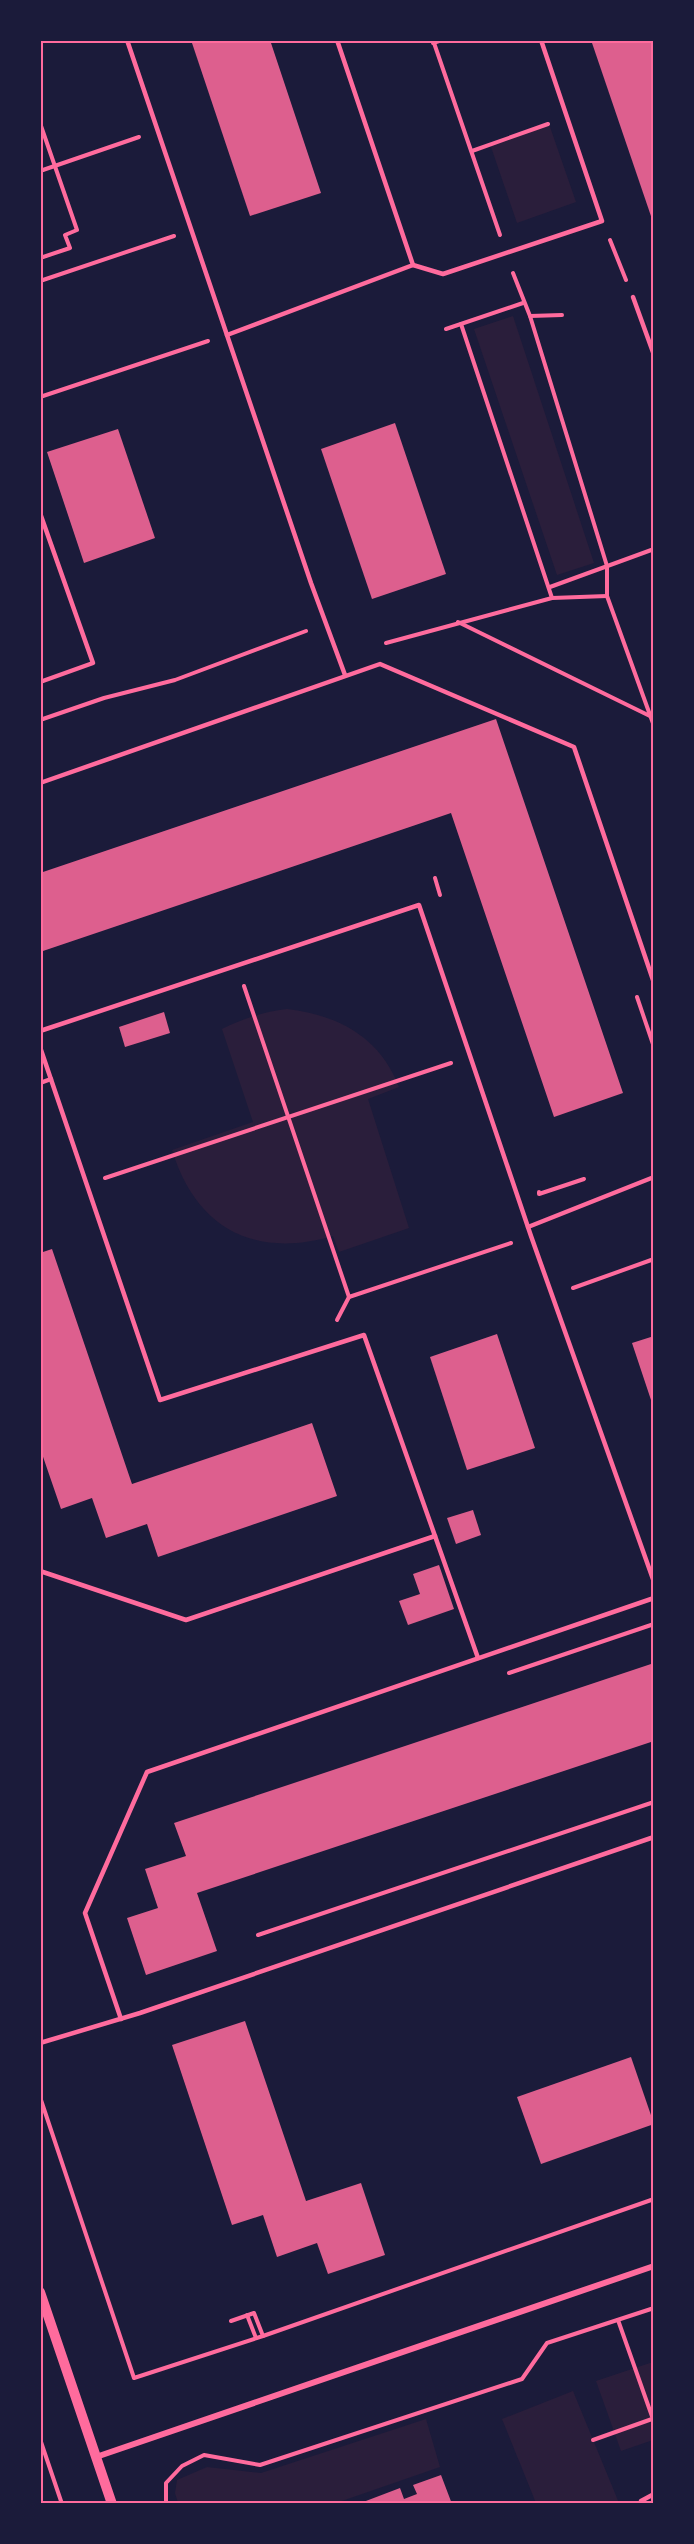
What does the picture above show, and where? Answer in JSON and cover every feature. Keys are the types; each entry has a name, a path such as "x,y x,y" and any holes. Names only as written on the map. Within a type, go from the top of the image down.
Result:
{"street":[{"path":"96,2457 654,2266"},
{"path":"40,2292 112,2504"}],"lane":[{"path":"127,40 311,583 328,623 345,675"},
{"path":"337,40 413,265"},
{"path":"227,335 413,265 443,274 602,221 541,40"},
{"path":"633,297 654,356"},
{"path":"40,513 93,663 40,682"},
{"path":"40,783 380,664 574,747 654,983"},
{"path":"40,1031 419,905 531,1236 654,1582"},
{"path":"40,1047 160,1400 364,1335 478,1658"},
{"path":"40,1083 51,1079"},
{"path":"528,1227 654,1177"},
{"path":"40,1572 186,1620 435,1536"},
{"path":"121,2019 85,1913 147,1772 654,1598"},
{"path":"40,2043 121,2019 654,1837"},
{"path":"642,2504 642,2501 654,2493"}],"path":[{"path":"442,40 433,41 523,303 530,316 607,566 607,596 654,726"},
{"path":"472,151 566,116"},
{"path":"40,123 77,230 65,235 70,248 40,258"},
{"path":"40,171 158,131"},
{"path":"602,221 633,297"},
{"path":"40,281 192,230"},
{"path":"446,329 523,303"},
{"path":"530,316 562,315"},
{"path":"460,324 552,598"},
{"path":"40,397 227,335"},
{"path":"550,587 654,549"},
{"path":"381,645 552,598 607,596"},
{"path":"458,622 652,717"},
{"path":"40,720 104,698 175,680 328,623"},
{"path":"435,878 442,901"},
{"path":"243,982 349,1297 531,1236"},
{"path":"114,1175 471,1056"},
{"path":"536,1183 539,1194 591,1177"},
{"path":"576,1299 573,1287 654,1259"},
{"path":"506,1674 654,1624"},
{"path":"258,1935 654,1802"},
{"path":"40,2097 134,2378 263,2336 654,2199"},
{"path":"166,2504 166,2483 182,2466 204,2455 260,2465 522,2379 547,2343 654,2308"},
{"path":"231,2321 254,2313 263,2336"},
{"path":"247,2315 256,2338"},
{"path":"593,2440 653,2421 618,2320"},
{"path":"40,2439 62,2504"}],"shaded area":[{"path":"549,124 576,202 517,223 490,144"},
{"path":"513,316 594,563 557,575 474,329"},
{"path":"287,1009 306,1012 340,1023 369,1042 391,1070 399,1087 368,1099 409,1228 339,1252 333,1236 304,1242 278,1243 254,1239 232,1231 213,1218 196,1200 183,1177 172,1150 253,1122 222,1029 254,1016"},
{"path":"653,2362 653,2440 621,2451 596,2381"},
{"path":"573,2391 619,2503 536,2503 502,2419"},
{"path":"426,2419 440,2467 336,2503 178,2503 175,2493 177,2480 207,2467 261,2473"}],"building":[{"path":"191,40 270,40 321,193 250,216"},
{"path":"591,40 654,40 654,222 653,222"},
{"path":"395,423 446,574 372,599 321,449"},
{"path":"118,429 155,538 84,563 47,452"},
{"path":"496,719 623,1093 554,1117 451,813 40,952 40,873"},
{"path":"164,1012 170,1033 125,1047 119,1027"},
{"path":"52,1249 132,1484 312,1423 337,1496 158,1557 147,1524 106,1538 92,1498 61,1509 40,1448 40,1253"},
{"path":"497,1334 535,1448 467,1470 430,1357"},
{"path":"654,1336 654,1406 653,1406 632,1343"},
{"path":"473,1510 481,1535 456,1544 447,1518"},
{"path":"439,1565 454,1609 408,1625 399,1601 420,1594 413,1574"},
{"path":"654,1663 654,1741 197,1893 217,1951 146,1975 127,1918 158,1908 145,1869 186,1856 174,1823"},
{"path":"245,2021 306,2201 361,2183 385,2255 328,2274 317,2243 277,2257 263,2215 232,2225 172,2045"},
{"path":"631,2057 654,2124 541,2164 517,2097"},
{"path":"441,2475 452,2504 358,2504 400,2488 404,2499 417,2494 413,2485"}]}
